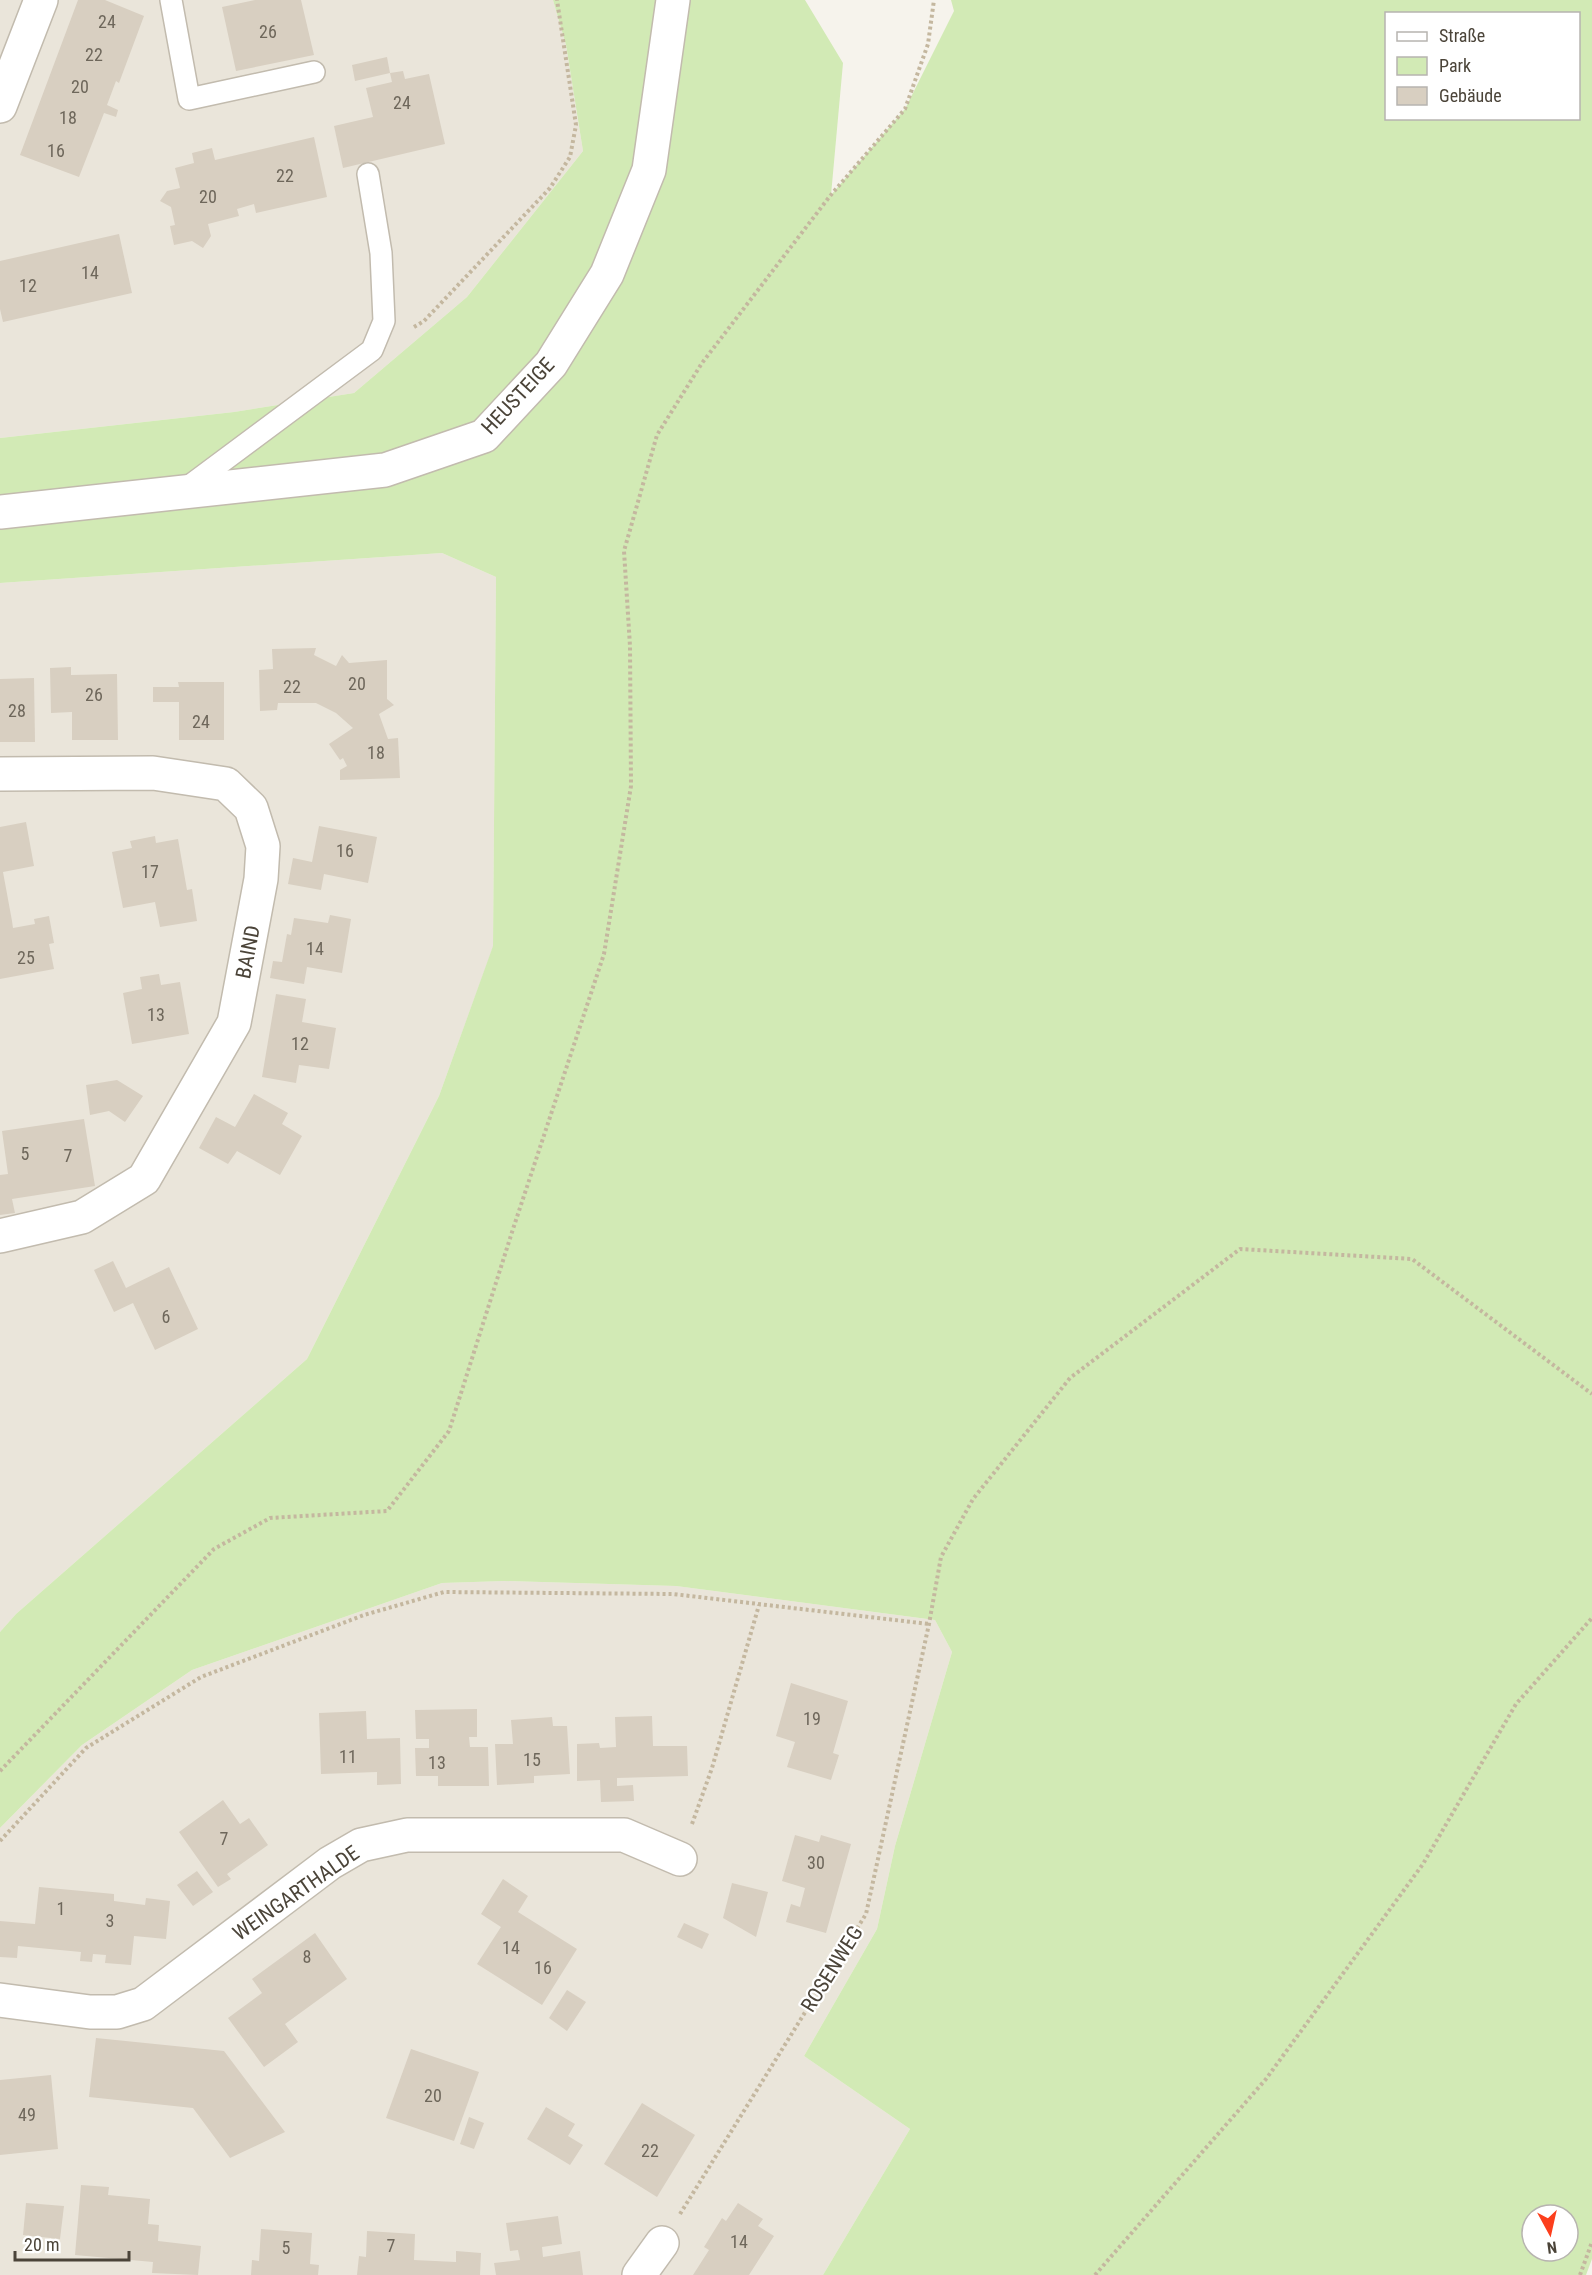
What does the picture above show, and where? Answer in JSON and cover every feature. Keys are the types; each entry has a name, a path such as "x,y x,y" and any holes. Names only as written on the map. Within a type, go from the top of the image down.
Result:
{"street":[{"path":"0,106 41,0"},
{"name":"HEUSTEIGE","path":"0,512 385,470 484,436 551,364 607,274 649,170 673,0"},
{"name":"BAIND","path":"0,774 153,773 226,784 250,807 263,846 261,879 234,1023 144,1179 82,1217 0,1236"},
{"name":"WEINGARTHALDE","path":"0,2000 90,2012 117,2012 143,2004 330,1863 361,1845 407,1835 624,1835 680,1859"},
{"path":"639,2275 662,2243"}],"lane":[{"path":"171,0 189,99 314,72"},
{"path":"179,494 372,350 384,321 381,253 368,174"}],"path":[{"path":"372,350 424,321 550,188 570,157 576,125 557,0"},
{"path":"0,1772 214,1549 270,1518 387,1511 449,1431 604,954 631,786 630,646 624,551 657,435 702,363 830,196 905,108 928,44 934,0"},
{"name":"ROSENWEG","path":"662,2243 866,1914 929,1624 941,1557 973,1499 1070,1378 1240,1250 1412,1259 1592,1394"},
{"path":"0,1841 86,1748 201,1677 364,1615 444,1592 673,1594 929,1624"},
{"path":"680,1859 712,1768 759,1605"},
{"path":"1095,2275 1266,2079 1423,1864 1516,1704 1592,1618"},
{"path":"1580,2275 1592,2242"}],"shaded area":[{"path":"0,0 553,0 566,45 583,151 467,297 354,393 234,412 0,438"},
{"path":"442,553 496,577 493,947 439,1096 307,1359 16,1614 0,1632 0,583"},
{"path":"504,1581 676,1586 935,1620 952,1652 895,1846 877,1929 804,2056 910,2129 823,2275 0,2275 0,1828 82,1745 192,1670 442,1583"}],"green space":[{"path":"553,0 805,0 843,63 831,195 905,109 954,11 951,0 1592,0 1592,2259 1586,2275 823,2275 910,2129 804,2056 877,1929 895,1846 952,1652 935,1620 676,1586 504,1581 442,1583 192,1670 82,1745 0,1828 0,1632 16,1614 307,1359 439,1096 493,946 496,577 442,553 0,583 0,438 234,412 354,393 467,297 583,151 566,45"}],"building":[{"path":"78,0 105,0 144,16 119,83 116,81 107,105 118,110 116,117 104,113 79,177 20,155"},
{"path":"255,0 301,0 314,55 236,71 222,7"},
{"path":"387,57 390,73 355,81 352,65"},
{"path":"403,71 405,79 429,74 445,144 343,168 334,126 373,117 366,88 392,82 390,73"},
{"path":"314,137 327,197 256,213 254,204 237,209 239,216 208,224 211,236 203,248 192,241 174,245 170,226 175,225 171,207 160,201 167,191 180,188 175,168 194,163 192,153 212,148 215,160"},
{"path":"119,234 132,293 3,322 0,309 0,261"},
{"path":"316,648 314,655 336,666 342,655 349,663 387,660 387,699 394,705 379,714 388,739 398,738 400,778 340,780 340,770 347,766 343,758 340,760 329,744 353,728 336,713 316,703 278,703 277,710 260,711 259,670 273,669 272,649"},
{"path":"71,667 71,675 117,674 118,740 72,740 72,712 51,713 50,668"},
{"path":"34,678 35,742 0,742 0,679"},
{"path":"178,682 224,682 224,740 179,740 179,702 153,702 153,687 179,687"},
{"path":"26,822 34,866 3,872 13,928 35,924 34,919 49,916 54,943 49,944 54,969 0,979 0,827"},
{"path":"319,826 377,837 368,883 324,874 321,890 288,884 293,858 312,862"},
{"path":"155,836 156,843 178,839 187,890 192,889 197,921 160,927 155,902 123,908 112,852 132,848 130,841"},
{"path":"330,915 351,919 342,973 307,967 304,984 270,978 273,961 282,962 287,934 291,935 294,918 328,923"},
{"path":"159,974 161,985 180,982 189,1034 132,1044 123,993 142,989 140,977"},
{"path":"276,994 306,999 302,1022 336,1028 329,1069 299,1065 296,1083 262,1077"},
{"path":"117,1080 143,1096 125,1122 109,1111 90,1115 86,1085"},
{"path":"254,1094 288,1113 282,1124 302,1136 280,1175 237,1151 228,1164 199,1148 216,1117 235,1127"},
{"path":"84,1119 95,1186 12,1199 15,1213 0,1215 0,1175 8,1174 2,1131"},
{"path":"113,1261 126,1288 169,1267 198,1329 155,1350 133,1303 114,1312 94,1270"},
{"path":"791,1683 848,1701 833,1753 839,1755 831,1780 787,1767 795,1742 776,1736"},
{"path":"477,1709 477,1737 469,1737 470,1747 488,1747 489,1786 438,1786 438,1776 416,1776 415,1748 429,1748 429,1739 416,1739 415,1710"},
{"path":"366,1711 367,1739 400,1738 401,1784 377,1785 377,1772 321,1774 319,1713"},
{"path":"652,1716 653,1746 687,1746 688,1776 617,1778 617,1786 633,1785 634,1801 601,1802 600,1780 577,1781 577,1744 599,1743 600,1748 616,1747 615,1717"},
{"path":"552,1717 553,1726 567,1726 570,1774 534,1776 534,1783 497,1785 495,1744 513,1744 511,1720"},
{"path":"223,1800 240,1824 249,1818 268,1845 227,1874 231,1879 218,1887 179,1832"},
{"path":"795,1835 819,1842 821,1835 851,1844 826,1933 786,1922 791,1904 800,1907 805,1888 782,1881"},
{"path":"197,1871 213,1892 193,1906 177,1885"},
{"path":"503,1879 528,1896 518,1912 577,1949 542,2005 477,1964 501,1927 481,1914"},
{"path":"732,1883 768,1892 756,1937 723,1918"},
{"path":"39,1887 114,1894 114,1901 145,1905 146,1898 170,1901 166,1939 134,1936 131,1965 105,1963 106,1955 93,1954 92,1962 80,1961 81,1952 18,1946 17,1958 0,1957 0,1921 35,1924"},
{"path":"684,1923 709,1934 702,1949 677,1937"},
{"path":"315,1933 347,1979 285,2024 298,2042 264,2067 228,2018 262,1993 252,1979"},
{"path":"567,1990 586,2002 567,2031 549,2018"},
{"path":"96,2038 224,2051 285,2132 230,2158 193,2108 89,2097"},
{"path":"411,2049 479,2072 454,2141 386,2118"},
{"path":"51,2075 58,2149 0,2155 0,2080"},
{"path":"642,2103 695,2135 657,2197 604,2164"},
{"path":"546,2107 575,2124 568,2136 583,2145 570,2165 527,2139"},
{"path":"469,2117 484,2123 474,2149 460,2144"},
{"path":"81,2185 109,2187 108,2195 150,2199 148,2224 159,2225 158,2241 201,2246 198,2275 152,2273 153,2262 75,2255"},
{"path":"26,2203 64,2206 60,2239 23,2235"},
{"path":"738,2203 763,2219 758,2226 774,2236 749,2275 693,2275 709,2250 704,2247 722,2218 726,2221"},
{"path":"558,2216 562,2244 542,2247 543,2257 580,2251 583,2275 496,2275 494,2263 520,2260 518,2250 510,2251 506,2223"},
{"path":"261,2229 312,2233 310,2264 319,2265 318,2275 251,2275 252,2260 259,2261"},
{"path":"367,2231 415,2234 414,2260 456,2262 456,2251 481,2253 480,2275 357,2275 359,2256 366,2257"}]}
